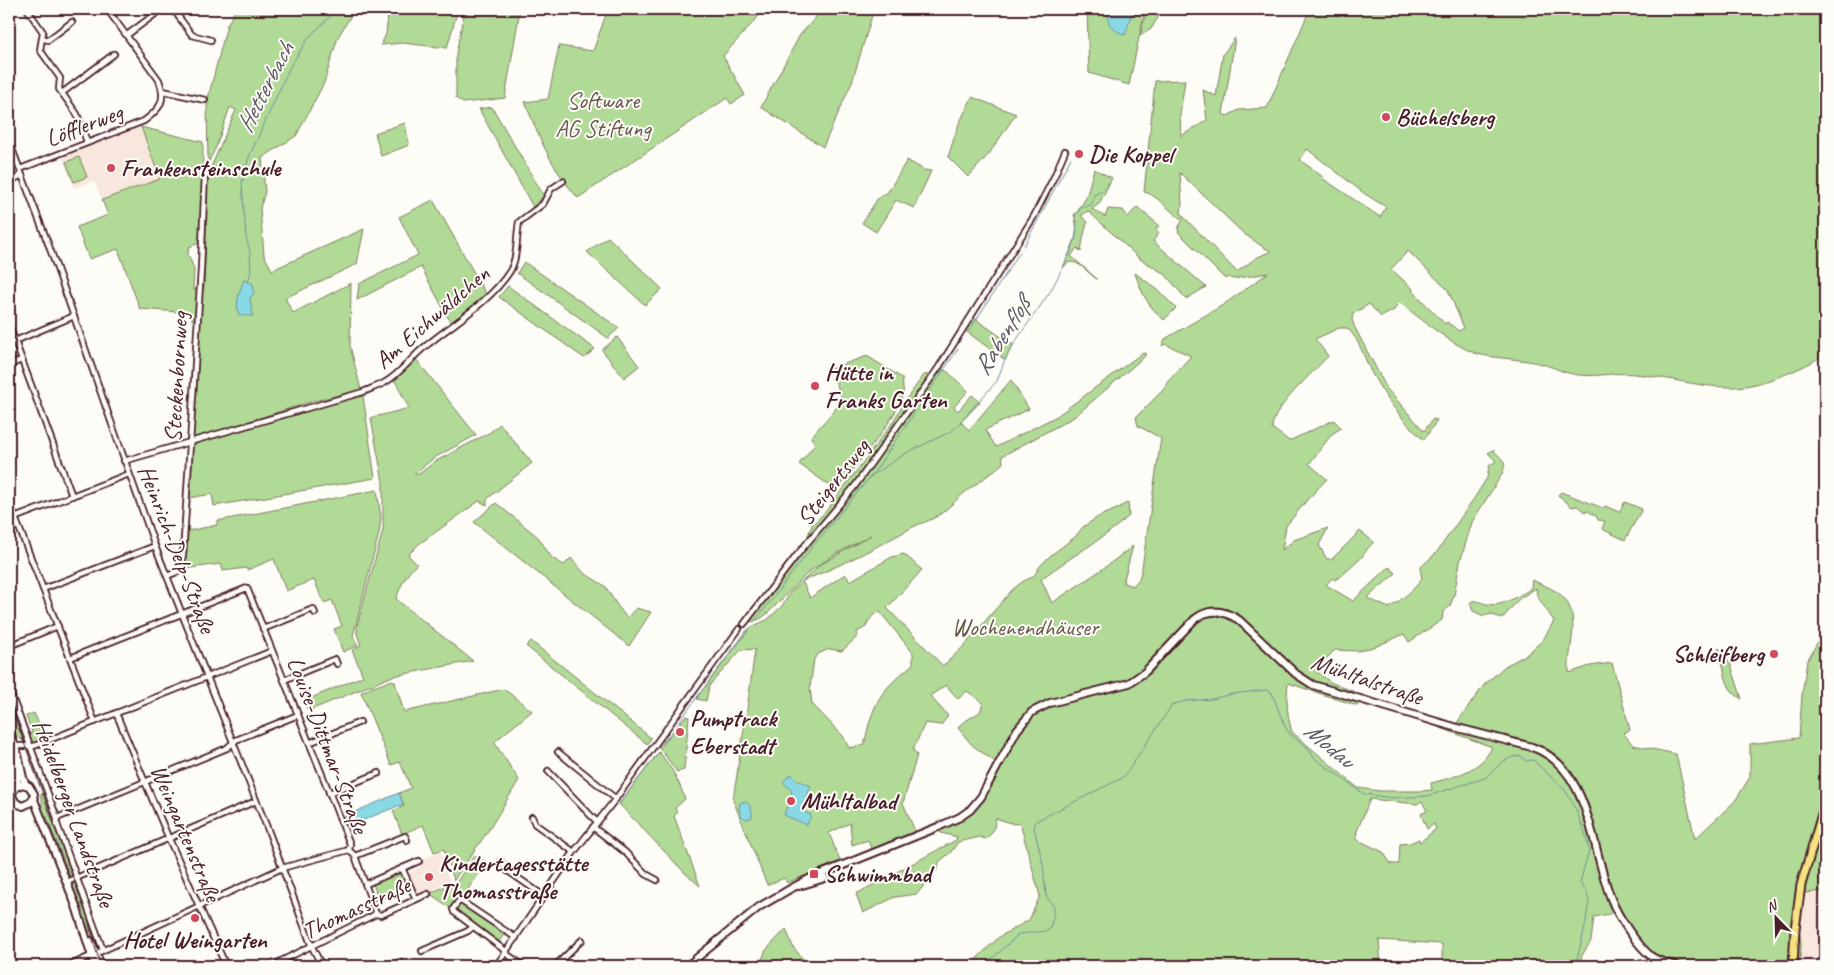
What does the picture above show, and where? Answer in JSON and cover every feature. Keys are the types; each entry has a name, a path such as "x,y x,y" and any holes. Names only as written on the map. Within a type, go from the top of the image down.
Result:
{"main road":[{"path":"1792,966 1801,885 1825,804"}],"street":[{"path":"27,9 43,32 40,50 60,78 59,89 76,114 87,142"},
{"path":"107,9 159,80 163,91 205,100"},
{"path":"127,35 162,9"},
{"path":"173,9 192,34 211,40"},
{"path":"42,38 48,40 72,22"},
{"path":"62,93 114,54"},
{"name":"Löfflerweg","path":"20,169 87,142 144,122 158,110 163,91"},
{"name":"Heinrich-Delp-Straße","path":"9,141 74,316 155,546 312,947 322,966"},
{"name":"Steigertsweg","path":"744,624 797,555 854,486 939,367 1033,218 1051,185 1065,151"},
{"name":"Steckenbornweg","path":"167,576 179,571 183,555 205,173"},
{"path":"9,182 22,175"},
{"name":"Am Eichwäldchen","path":"124,461 363,392 384,383 425,346 471,311 501,283 511,269 515,257 519,222 543,204 551,189 563,181"},
{"path":"15,342 74,316"},
{"path":"9,325 72,496"},
{"path":"9,365 22,360"},
{"path":"9,520 129,474"},
{"path":"9,502 95,722"},
{"path":"44,589 155,546"},
{"name":"Louise-Dittmar-Straße","path":"182,614 246,588 350,844 350,850 355,856 376,914"},
{"path":"263,629 313,609 315,613"},
{"name":"Mühltalstraße","path":"688,966 759,907 793,887 938,827 970,810 984,792 1017,730 1032,712 1050,703 1129,683 1145,672 1186,627 1199,616 1208,612 1223,612 1239,620 1296,674 1313,685 1454,727 1532,747 1554,759 1569,775 1589,820 1608,891 1620,918 1647,953 1658,960 1677,966"},
{"path":"70,658 182,614"},
{"path":"9,646 58,626"},
{"path":"496,966 574,852 616,799 740,629"},
{"path":"14,746 30,747 272,651"},
{"path":"284,680 335,660 337,664"},
{"name":"Heidelberger Landstraße","path":"9,689 103,950"},
{"name":"Weingartenstraße","path":"116,713 169,839 226,966"},
{"path":"57,818 227,748 233,743 298,716"},
{"path":"309,743 360,722"},
{"name":"Heidelberger Landstraße","path":"9,730 26,785"},
{"name":"Heidelberger Landstraße","path":"14,746 13,755 18,778 17,786"},
{"path":"558,752 616,799"},
{"path":"548,771 597,822"},
{"path":"329,793 379,773"},
{"path":"26,785 31,788 33,798 27,805 20,806 10,797 17,786 26,785"},
{"name":"Heidelberger Landstraße","path":"33,798 50,836 94,955 96,966"},
{"path":"67,882 256,802"},
{"path":"9,806 16,803"},
{"name":"Heidelberger Landstraße","path":"27,805 40,816"},
{"path":"532,817 535,824 574,852"},
{"path":"593,827 625,852 646,874 657,880"},
{"path":"355,856 405,836 407,840"},
{"path":"69,966 282,868 350,850"},
{"path":"366,884 419,861"},
{"path":"501,862 505,869 544,896"},
{"path":"402,868 416,899"},
{"name":"Thomasstraße","path":"271,966 376,914 381,915 428,894"},
{"path":"516,938 460,901 453,910 524,966"},
{"path":"422,951 473,927"},
{"path":"555,966 582,940"},
{"name":"Heidelberger Landstraße","path":"94,955 101,966"},
{"path":"391,966 400,962 401,966"}],"shaded area":[{"name":"Frankensteinschule","path":"141,127 160,179 102,200 94,181 74,188 62,157"},
{"name":"Kindertagesstätte Thomasstraße","path":"441,851 447,869 445,871 451,882 418,896 408,873 420,867 421,860"},
{"path":"1825,857 1825,966 1800,966 1801,943 1799,928 1804,893"}],"green space":[{"path":"236,9 355,9 338,37 324,83 296,136 262,158 265,192 260,208 264,255 272,270 364,229 357,264 285,298 293,313 351,283 350,346 361,390 313,401 193,439 200,321 192,320 192,313 140,309 118,249 89,259 77,227 108,215 102,200 160,179 141,127 203,142 202,242 189,247 188,254 194,269 193,290 204,287 208,174 236,110 230,107 216,147 208,163 207,102 227,25"},
{"path":"381,9 458,9 447,48 402,43 381,45 386,34 388,14 381,13"},
{"path":"465,9 520,9 505,98 463,103 456,98 456,54"},
{"name":"Software AG Stiftung","path":"608,9 765,9 723,56 745,95 731,104 727,98 578,198 553,164 525,102 548,99 559,46 593,51"},
{"path":"823,9 874,9 852,82 823,147 761,107 800,35"},
{"path":"1087,9 1145,9 1129,85 1089,73"},
{"path":"1147,9 1163,9 1151,29 1140,36"},
{"name":"Wochenendhäuser","path":"1310,9 1825,9 1825,354 1816,360 1768,381 1733,387 1709,386 1635,374 1579,375 1535,362 1472,352 1439,333 1399,302 1394,310 1381,317 1369,304 1353,314 1354,326 1387,389 1424,431 1433,419 1437,420 1424,440 1403,419 1385,395 1356,339 1347,328 1339,328 1315,339 1328,356 1286,401 1274,420 1272,428 1289,441 1334,420 1341,428 1332,434 1309,464 1327,479 1286,526 1282,550 1294,540 1328,528 1319,545 1326,558 1331,560 1360,531 1374,542 1352,567 1335,580 1332,578 1326,585 1353,601 1389,567 1396,573 1367,598 1389,608 1407,595 1422,579 1420,568 1437,552 1473,500 1487,478 1489,466 1496,461 1488,453 1493,450 1504,463 1502,474 1472,522 1460,562 1454,595 1450,606 1443,612 1442,620 1409,642 1404,634 1377,646 1358,651 1335,650 1315,670 1330,682 1357,693 1358,706 1288,683 1287,708 1292,732 1358,788 1380,791 1432,790 1431,783 1466,772 1481,762 1487,755 1492,747 1427,723 1425,719 1454,727 1484,685 1505,666 1526,655 1543,640 1554,621 1537,596 1536,588 1519,599 1502,619 1491,614 1484,616 1473,611 1470,603 1478,601 1492,605 1503,603 1529,590 1532,580 1557,592 1570,609 1573,619 1573,630 1569,673 1590,666 1612,663 1630,730 1623,733 1633,745 1676,754 1695,839 1735,801 1750,777 1750,744 1799,738 1807,661 1825,629 1825,891 1804,893 1799,928 1801,943 1800,966 1725,967 1704,966 1668,960 1655,954 1644,945 1619,909 1609,914 1594,917 1591,941 1581,957 1583,966 1442,966 1442,944 1379,940 1381,966 969,966 999,937 1029,920 1040,896 1020,823 1014,824 995,818 993,830 985,839 980,837 958,842 951,852 939,862 938,868 917,894 895,897 863,913 856,894 956,840 957,837 941,833 938,827 970,810 998,764 972,745 958,728 962,723 980,712 983,703 967,691 958,699 946,685 930,696 948,716 941,725 925,723 913,750 917,755 903,803 917,836 873,854 868,840 852,845 850,823 829,833 840,861 787,883 784,878 767,885 733,800 755,649 741,650 709,686 706,701 697,699 751,627 767,620 782,606 790,593 802,582 810,598 845,574 850,581 892,557 904,554 922,570 887,608 943,666 963,647 1012,590 1034,576 1040,566 1051,555 1075,537 1083,527 1128,502 1129,516 1108,533 1041,579 1052,603 1133,546 1123,583 1133,586 1139,579 1161,438 1138,426 1136,417 1164,389 1168,381 1191,356 1165,344 1162,346 1165,339 1223,305 1268,273 1233,279 1228,277 1225,279 1179,233 1178,228 1183,220 1154,196 1144,192 1155,81 1185,80 1180,115 1181,136 1207,120 1203,90 1216,96 1223,54 1235,38 1223,114 1227,116 1239,110 1267,108","holes":["1307,149 1365,194 1386,207 1380,217 1322,178 1300,160","1180,173 1243,233 1271,251 1256,258 1237,272 1181,214","1408,251 1448,290 1464,328 1459,331 1447,322 1445,324 1413,289 1391,269","880,612 913,653 913,664 892,683 879,699 872,714 864,745 849,748 843,736 812,704 810,687 814,659 818,654 829,649 842,651 858,636 857,632 866,627 869,620","1370,799 1417,804 1422,801 1427,811 1421,814 1427,829 1434,824 1436,829 1420,842 1419,839 1410,843 1400,844 1399,864 1391,864 1383,852 1356,839 1357,831"]},
{"path":"972,97 1016,114 989,154 968,177 948,157 958,126"},
{"path":"492,107 544,196 533,207 479,109"},
{"path":"405,123 409,145 381,156 375,133"},
{"path":"79,157 87,177 74,182 66,162"},
{"path":"907,160 924,170 931,171 914,208 896,200 876,232 862,223 878,198 888,192"},
{"path":"1094,169 1112,178 1099,204 1092,209 1105,217 1108,209 1123,210 1128,217 1137,207 1159,225 1156,229 1159,233 1153,241 1206,287 1186,299 1165,274 1140,259 1088,211 1081,216 1088,222 1081,252 1077,248 1071,256 1097,279 1076,263 1068,263 1062,269 1076,236 1074,215 1086,198"},
{"path":"433,200 486,294 451,323 421,267 357,300 359,284 418,255 399,217"},
{"path":"608,237 662,289 645,305 587,252"},
{"path":"524,262 619,328 608,338 517,273"},
{"path":"1135,273 1158,290 1176,308 1164,320 1146,299"},
{"path":"508,286 595,349 584,358 499,297"},
{"path":"971,316 1013,345 1005,360 963,329"},
{"path":"617,337 639,366 624,378 602,350"},
{"path":"1145,353 1145,356 1074,417 1002,456 1003,463 938,515 859,556 804,580 820,565 871,535 834,555 810,571 767,614 760,619 747,623 800,556 812,525 826,511 891,425 907,398 924,375 934,374 939,367 948,372 968,391 954,407 958,411 972,395 980,402 961,422 969,430 1011,380 1029,409 985,430 996,447 1057,416 1141,354"},
{"path":"867,356 902,378 903,394 899,405 883,430 836,490 799,464 815,444 811,437 843,400 830,369"},
{"path":"416,359 476,435 434,458 414,474 419,474 436,461 489,433 500,424 532,463 487,499 487,505 479,501 419,544 408,555 417,564 404,580 396,599 473,661 393,676 308,711 304,701 363,676 352,650 361,645 357,634 357,626 383,530 383,482 371,418 409,408 394,379"},
{"path":"358,395 363,396 375,478 214,506 212,494 189,498 192,443"},
{"path":"377,490 381,517 379,533 353,636 358,645 343,652 334,629 342,626 332,600 324,603 314,580 286,591 274,559 247,570 246,568 223,571 221,564 183,569 186,564 188,531 217,525 217,521"},
{"path":"1561,492 1619,512 1625,502 1642,509 1625,540 1602,529 1605,521 1598,520 1597,517 1588,511 1585,512 1577,506 1572,507 1558,495"},
{"path":"496,503 538,537 552,558 564,565 571,558 584,573 605,586 627,618 636,608 651,612 629,646 474,522"},
{"path":"531,641 651,738 647,744 526,646"},
{"path":"1719,648 1731,665 1742,699 1730,689 1727,683 1717,650"},
{"path":"392,680 395,682 404,712 504,689 532,711 494,742 519,780 490,828 454,880 444,849 434,852 423,825 402,834 393,811 404,806 399,793 411,788 400,762 391,765 361,692"},
{"path":"9,696 28,743 17,736 14,731 9,710"},
{"path":"34,713 46,739 35,743 32,742 29,735 32,732 26,716"},
{"name":"Pumptrack Eberstadt","path":"686,716 689,717 684,770 677,772 659,747"},
{"path":"659,752 668,763 685,799 675,808 677,813 674,816 700,886 685,873 619,804"},
{"path":"45,793 74,875 70,876 46,815 43,816 39,806 43,803 40,795"},
{"path":"474,856 487,862 462,898 456,883"},
{"path":"401,872 409,887 379,900 373,884"},
{"path":"77,883 99,949 94,941 92,931 89,931 72,886"},
{"path":"451,884 457,899 450,908 432,895 432,892"},
{"path":"460,904 505,933 498,943 457,912 455,909"},
{"path":"786,929 793,947 809,966 759,966 766,950"}],"water":[{"path":"1109,9 1130,9 1132,13 1125,35 1113,28 1109,23"},
{"path":"244,280 253,284 254,292 250,299 253,316 239,315 238,311 238,298"},
{"path":"791,774 797,780 811,786 801,811 811,815 807,825 784,815 792,792 783,782"},
{"path":"399,793 403,804 349,826 345,816"},
{"path":"745,801 752,811 751,818 746,819 741,816 739,809 740,803"}],"waterway":[{"name":"Hetterbach","path":"248,282 251,272 250,252 246,237 242,183 249,157 290,67 309,37 338,9"},
{"name":"Rabenfloß","path":"1024,246 1071,158"},
{"name":"Rabenfloß","path":"1075,217 1075,213 1080,209 1079,206 1086,207 1092,204 1094,195 1102,191 1110,181"},
{"name":"Rabenfloß","path":"754,622 871,476 908,452 952,431 997,381 1004,362 1015,342 1050,292 1065,263 1076,237 1077,221"},
{"name":"Rabenfloß","path":"969,331 1020,252"},
{"name":"Rabenfloß","path":"873,474 958,349"},
{"name":"Rabenfloß","path":"663,745 748,629"},
{"name":"Modau","path":"984,966 1019,934 1047,931 1050,928 1054,907 1046,896 1043,864 1034,828 1036,821 1122,778 1172,705 1185,701 1212,699 1232,694 1267,690 1272,693 1285,727 1290,734 1308,748 1314,758 1364,794 1393,798 1427,796 1485,778 1503,762 1512,757 1521,756 1526,761 1533,760 1565,790 1576,810 1586,836 1589,850 1580,883 1586,891 1589,901 1577,959 1578,966"},
{"name":"Rabenfloß","path":"619,804 658,754"}],"tram line":[{"path":"9,702 86,911 101,966"}],"place":[{"name":"Büchelsberg","path":"1386,117"},
{"name":"Die Koppel","path":"1079,154"},
{"name":"Frankensteinschule","path":"111,168"},
{"name":"Hütte in Franks Garten","path":"815,386"},
{"name":"Schleifberg","path":"1774,654"},
{"name":"Pumptrack Eberstadt","path":"680,732"},
{"name":"Mühltalbad","path":"791,801"},
{"name":"Schwimmbad","path":"814,874"},
{"name":"Kindertagesstätte Thomasstraße","path":"429,877"},
{"name":"Hotel Weingarten","path":"195,918"}]}
